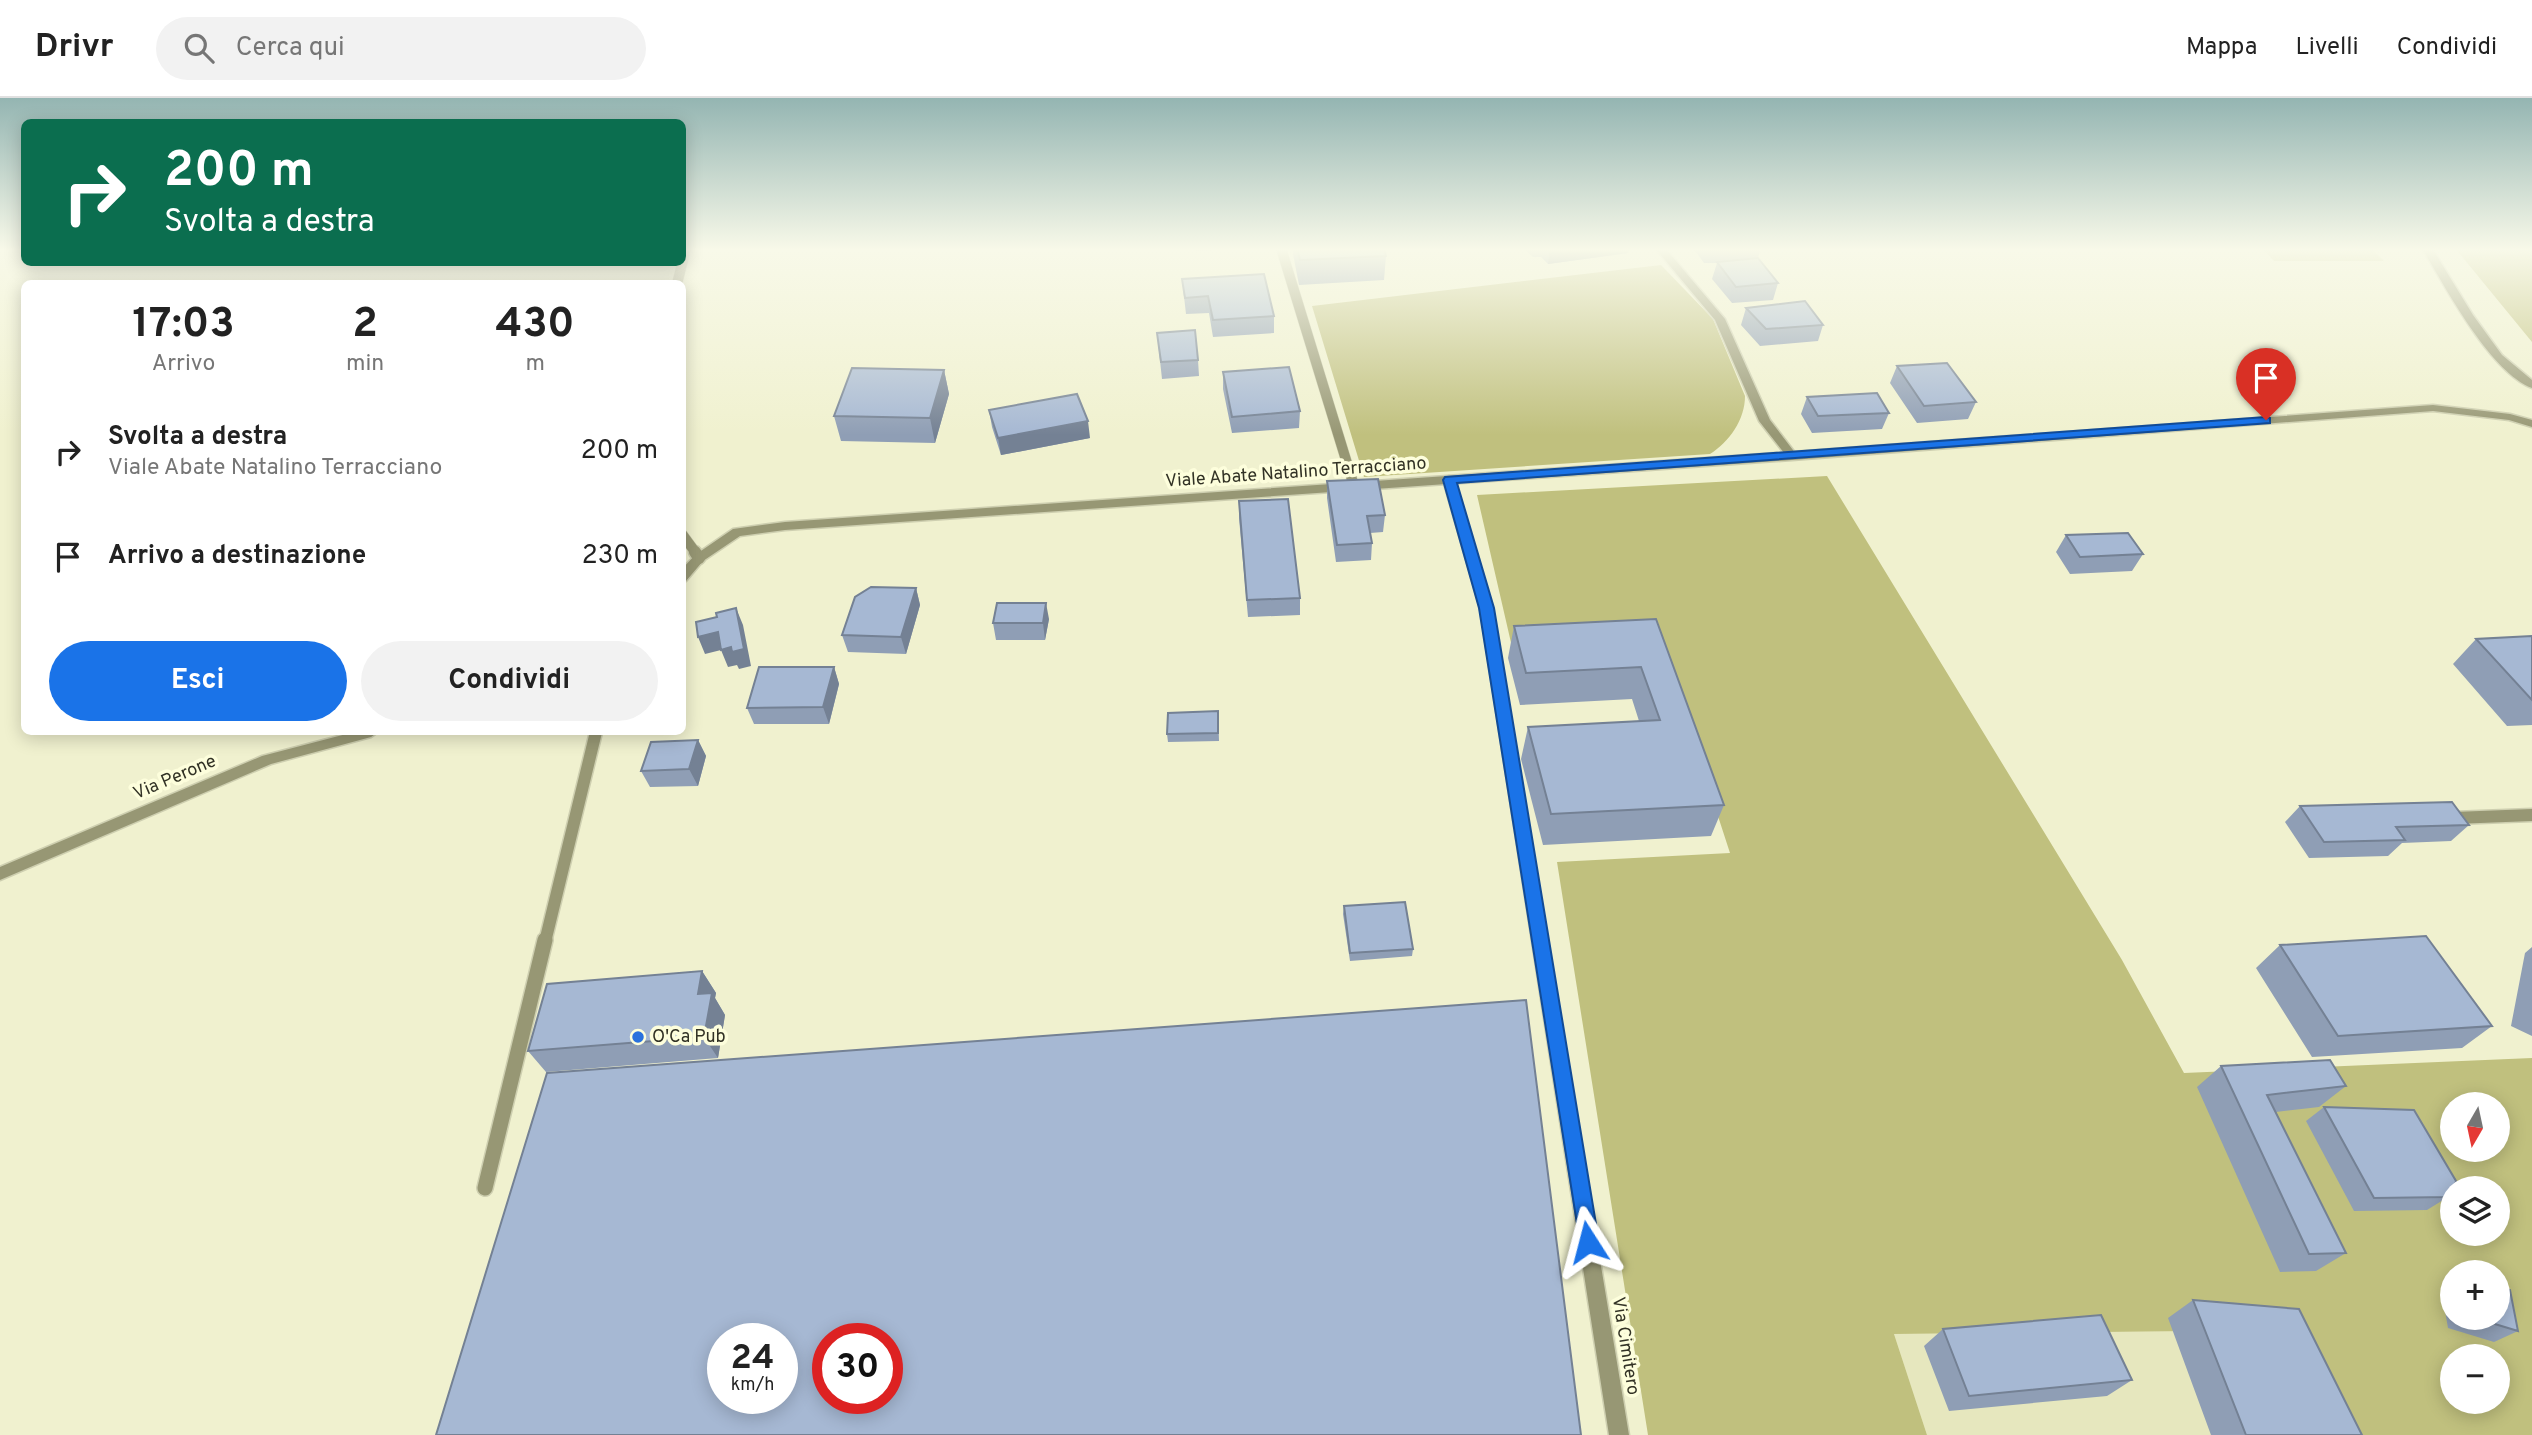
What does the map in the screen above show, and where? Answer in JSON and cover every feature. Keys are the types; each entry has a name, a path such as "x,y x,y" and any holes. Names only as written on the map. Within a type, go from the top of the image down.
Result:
{"street":[{"path":"1713,310 1720,319 1765,421 1792,456"},
{"path":"2465,310 2498,357 2532,385"},
{"name":"Viale Abate Natalino Terracciano","path":"698,558 737,532 785,526 2433,408 2510,417 2532,424"},
{"name":"Via Cimitero","path":"1450,480 1486,608 1619,1435"},
{"path":"686,573 698,558"},
{"name":"Via Perone","path":"0,874 267,760 359,735"}],"lane":[{"path":"1300,310 1354,486"},
{"path":"686,540 698,558"},
{"path":"485,1188 595,735"},
{"path":"2454,818 2532,815"}],"shaded area":[{"path":"1313,310 1705,310 1713,319 1745,396 1742,414 1735,430 1710,454 1364,477"},
{"path":"2506,310 2532,310 2532,342"},
{"path":"1827,476 2122,960 2184,1073 2532,1058 2532,1435 2348,1435 2300,1330 1894,1334 1927,1435 1648,1435 1557,862 1730,853 1661,641 1512,647 1477,495"},
{"path":"2300,1330 2348,1435 1927,1435 1894,1334"}],"building":[{"path":"1211,310 1273,310 1274,316 1213,320"},
{"path":"1748,310 1812,310 1823,325 1766,329"},
{"path":"1195,330 1198,360 1161,362 1157,333"},
{"path":"1947,363 1976,402 1924,406 1897,366"},
{"path":"1289,367 1300,411 1232,417 1223,372"},
{"path":"852,368 944,370 930,418 834,416"},
{"path":"1877,393 1889,413 1818,416 1807,397"},
{"path":"1077,394 1088,421 998,438 989,410"},
{"path":"1378,479 1385,515 1367,516 1372,543 1337,545 1327,481"},
{"path":"1288,499 1300,598 1247,600 1239,501"},
{"path":"2128,533 2143,554 2080,557 2066,535"},
{"path":"871,587 916,588 901,637 842,635 855,597"},
{"path":"997,603 1046,603 1043,623 993,623"},
{"path":"736,608 744,649 732,652 731,647 721,650 718,632 698,637 696,622 717,617 716,613"},
{"path":"1656,619 1724,805 1551,814 1528,727 1660,720 1641,667 1526,673 1514,626"},
{"path":"2532,636 2532,700 2476,639"},
{"path":"759,667 834,667 823,707 747,708"},
{"path":"1218,711 1218,733 1167,734 1168,713"},
{"path":"698,740 689,769 641,771 651,742"},
{"path":"2452,802 2469,825 2396,827 2405,840 2324,842 2300,806"},
{"path":"1405,902 1413,949 1350,953 1344,906"},
{"path":"2426,936 2492,1026 2338,1036 2280,945"},
{"path":"702,971 698,994 712,993 704,1037 528,1051 547,984"},
{"path":"1526,1000 1581,1435 436,1435 547,1073"},
{"path":"2330,1060 2346,1086 2267,1095 2346,1253 2309,1254 2221,1066"},
{"path":"2324,1107 2414,1110 2440,1154 2440,1162 2445,1162 2453,1176 2440,1176 2440,1197 2374,1198"},
{"path":"2510,1290 2518,1331 2510,1329"},
{"path":"2193,1300 2299,1309 2362,1435 2246,1435"},
{"path":"2101,1315 2132,1380 1969,1396 1943,1329"}],"place":[{"name":"O'Ca Pub","path":"638,1037"}],"route":[{"path":"1588,1242 1486,608 1450,480 2266,420"}]}
